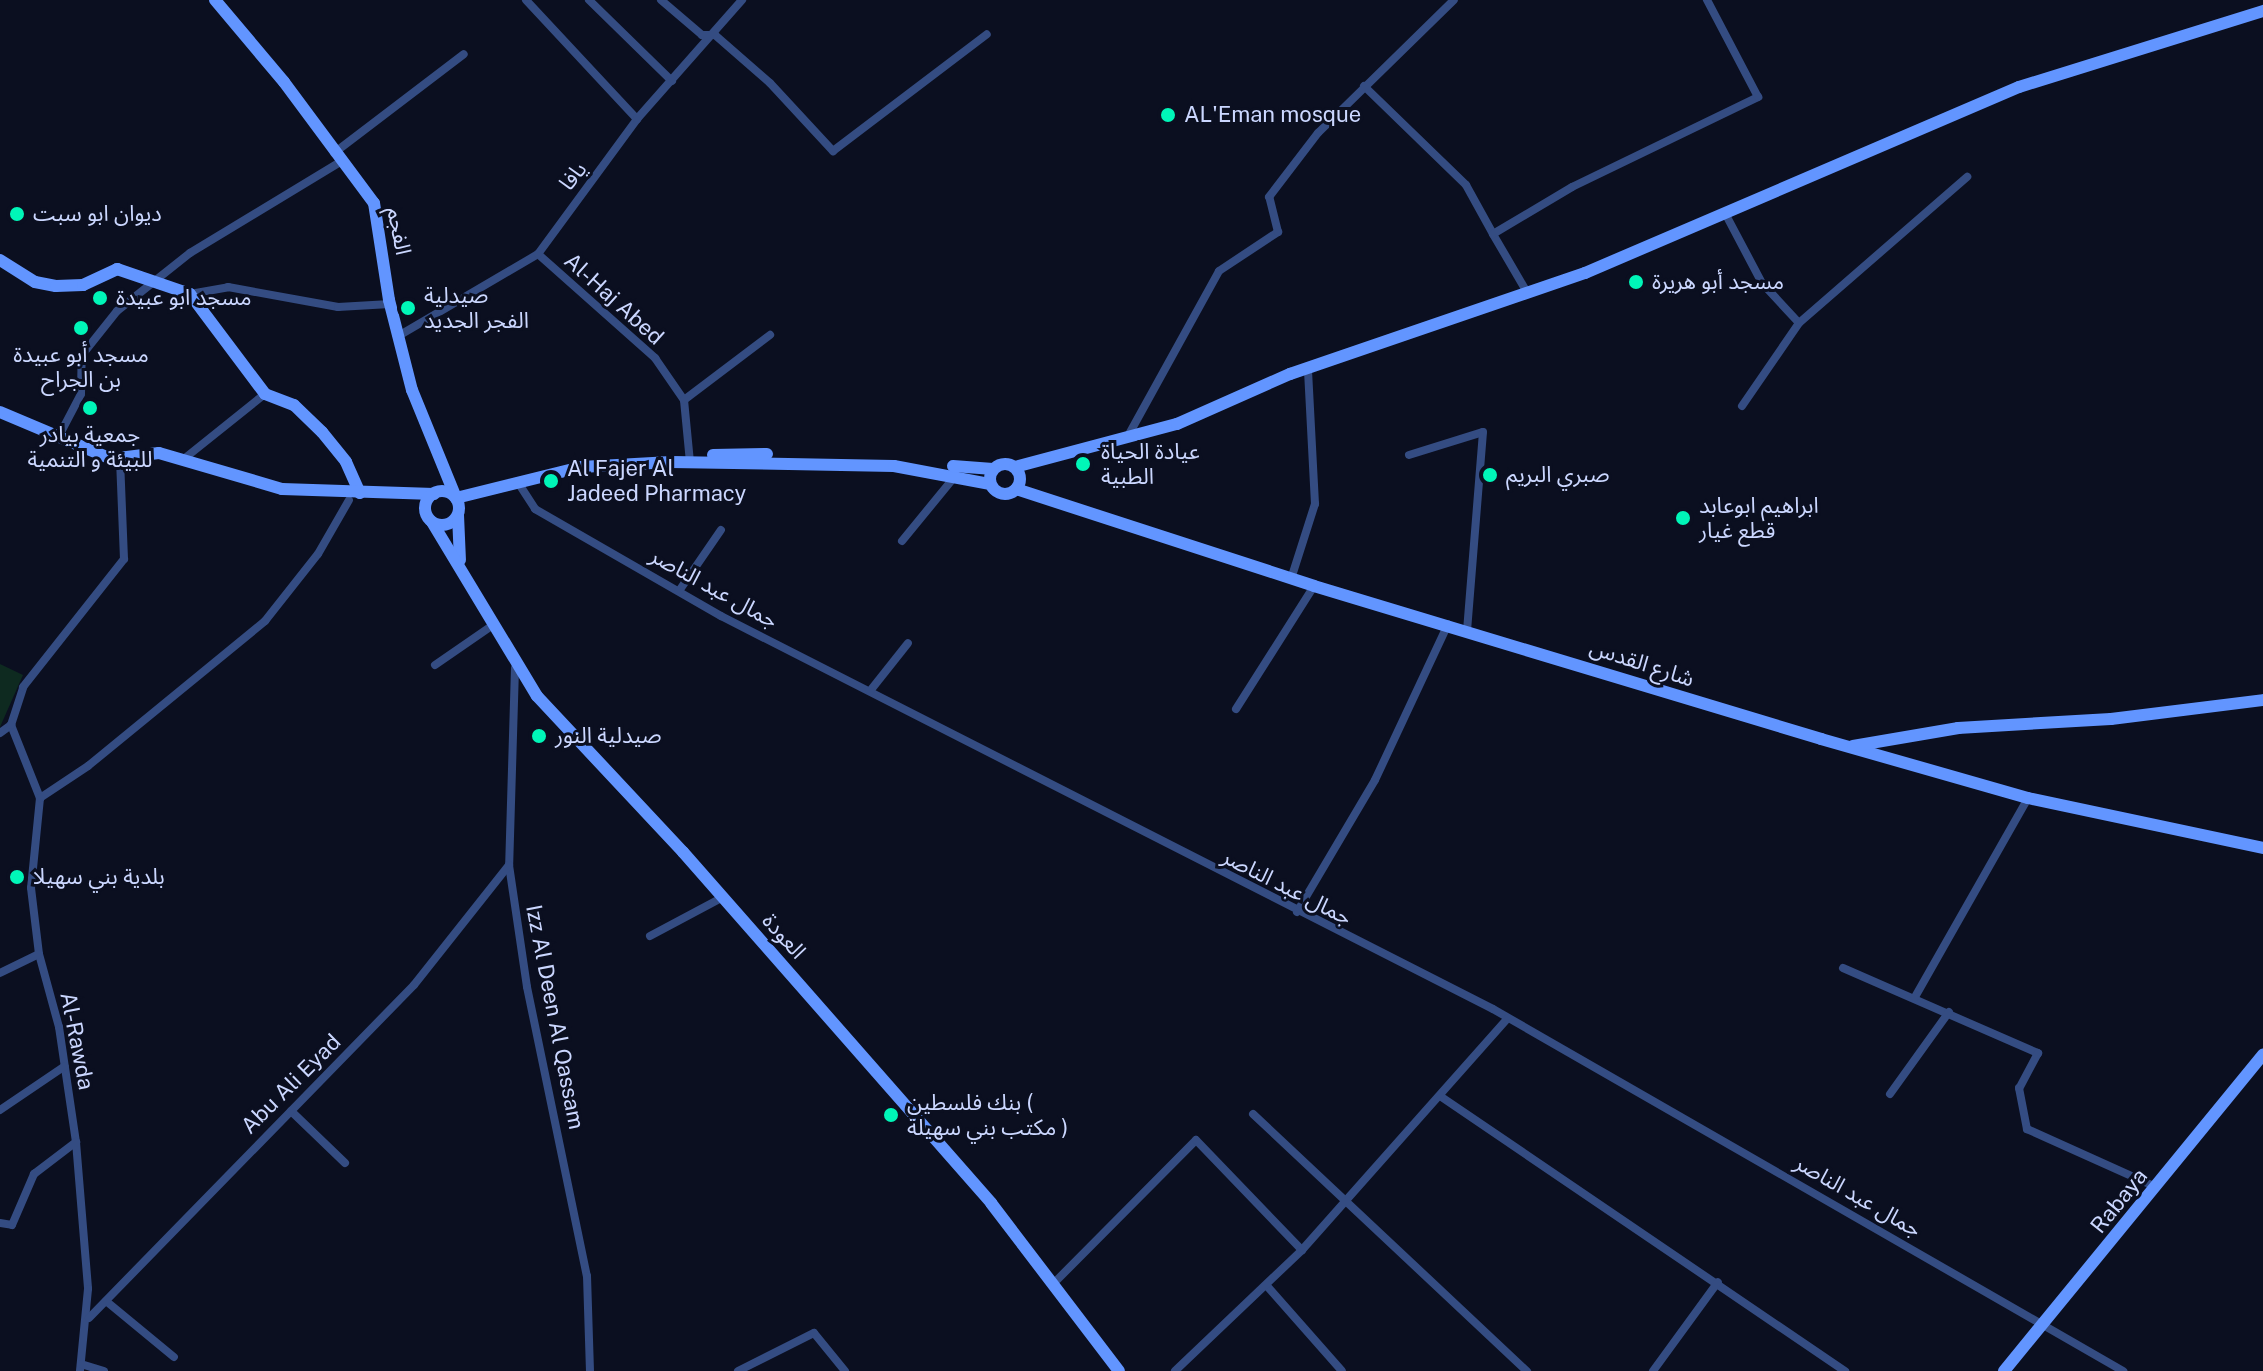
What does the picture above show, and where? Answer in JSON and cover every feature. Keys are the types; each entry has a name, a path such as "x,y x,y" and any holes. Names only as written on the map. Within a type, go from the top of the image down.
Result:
{"main road":[{"name":"الفجم","path":"215,0 284,82 374,203 390,304 412,390 456,498"},
{"path":"0,419 96,462 168,460 275,495 435,494 456,498 581,467 690,460 834,456 993,469 1003,463 1015,467 1177,424 1308,369 1528,294 1726,215 2019,87 2263,11"},
{"path":"0,260 35,282 56,286 83,285 117,269 190,294 265,394 294,405 312,421 346,462 359,495"},
{"path":"0,412 59,436 99,457 121,463 141,452 185,458 282,489 359,495"},
{"path":"690,460 853,464 956,474 990,484 1000,493 1016,489 1020,478 1015,467"},
{"path":"430,520 424,500 435,494 442,468"},
{"path":"990,484 993,469"},
{"name":"شارع القدس","path":"1016,489 1291,579 1467,629 1849,747 2028,798 2263,848"},
{"path":"392,495 430,520 448,524 485,493"},
{"path":"456,498 459,513"},
{"name":"العودة","path":"459,513 460,563"},
{"name":"العودة","path":"430,520 460,563 515,668 723,897 1055,1282 1119,1371"},
{"path":"1849,747 1958,728 2111,719 2263,700"},
{"name":"Rabaya","path":"2004,1371 2156,1187 2217,1105 2263,1054"}],"street":[{"path":"526,0 637,119"},
{"path":"589,0 672,81"},
{"path":"661,0 702,35 715,35 770,83 833,151 987,34"},
{"name":"يافا","path":"400,335 538,254 637,119 715,35 742,0"},
{"path":"1128,436 1219,271 1278,232 1269,197 1318,133 1454,0"},
{"path":"1493,234 1572,187 1758,97 1707,0"},
{"path":"59,436 81,394 82,355 117,311 152,282 338,157 464,54"},
{"path":"1364,86 1466,185 1528,294"},
{"path":"1742,406 1799,323 1967,177"},
{"path":"1726,215 1762,283 1799,323"},
{"name":"Al-Haj Abed","path":"538,254 655,358 684,400 690,460"},
{"path":"190,294 228,287 305,297 338,307 390,304"},
{"path":"684,400 770,335"},
{"path":"1291,579 1315,504 1308,369"},
{"path":"185,458 265,394"},
{"path":"1409,455 1483,432 1467,629"},
{"path":"0,733 11,725 23,687 124,559 121,463"},
{"path":"902,541 956,474"},
{"name":"جمال عبد الناصر","path":"519,484 535,509 679,591 1508,1018 2123,1371"},
{"path":"40,798 88,766 265,621 318,554 359,495"},
{"path":"679,591 721,530"},
{"path":"1236,709 1314,586"},
{"path":"1297,912 1375,780 1448,624"},
{"path":"435,665 493,625"},
{"path":"870,691 908,643"},
{"name":"Izz Al Deen Al Qassam","path":"515,668 509,865 527,987 587,1276 590,1371"},
{"name":"Al-Rawda","path":"11,725 40,798 31,888 39,954 65,1066 76,1142 88,1319 80,1367"},
{"path":"1915,997 2028,798"},
{"name":"Abu Ali Eyad","path":"88,1319 414,985 509,865"},
{"path":"650,936 723,897"},
{"path":"0,973 39,954"},
{"path":"1843,968 2038,1053 2019,1088 2027,1129 2156,1187"},
{"path":"1890,1094 1949,1012"},
{"path":"1175,1371 1302,1250 1508,1018"},
{"path":"0,1110 65,1066"},
{"path":"1440,1096 1845,1371"},
{"path":"291,1111 345,1163"},
{"path":"1253,1114 1527,1371"},
{"path":"1055,1282 1196,1140 1302,1250"},
{"path":"0,1223 12,1225 34,1174 76,1142"},
{"path":"1653,1371 1718,1282"},
{"path":"1267,1286 1342,1371"},
{"path":"106,1301 174,1357"},
{"path":"738,1371 814,1333 845,1371"},
{"path":"80,1367 104,1371"}],"green space":[{"path":"0,664 23,675 0,727"}],"place":[{"name":"AL'Eman mosque","path":"1168,115"},
{"name":"ديوان ابو سبت","path":"17,214"},
{"name":"مسجد أبو هريرة","path":"1636,282"},
{"name":"مسجد ابو عبيدة","path":"100,298"},
{"name":"صيدلية الفجر الجديد","path":"408,308"},
{"name":"مسجد أبو عبيدة بن الجراح","path":"81,328"},
{"name":"جمعية بيادر للبيئة و التنمية","path":"90,408"},
{"name":"عيادة الحياة الطبية","path":"1083,464"},
{"name":"صبري البريم","path":"1490,475"},
{"name":"Al Fajer Al Jadeed Pharmacy","path":"551,481"},
{"name":"ابراهيم ابوعابد قطع غيار","path":"1683,518"},
{"name":"صيدلية النور","path":"539,736"},
{"name":"بلدية بني سهيلا","path":"17,877"},
{"name":"بنك فلسطين ( مكتب بني سهيلة )","path":"891,1115"}]}
